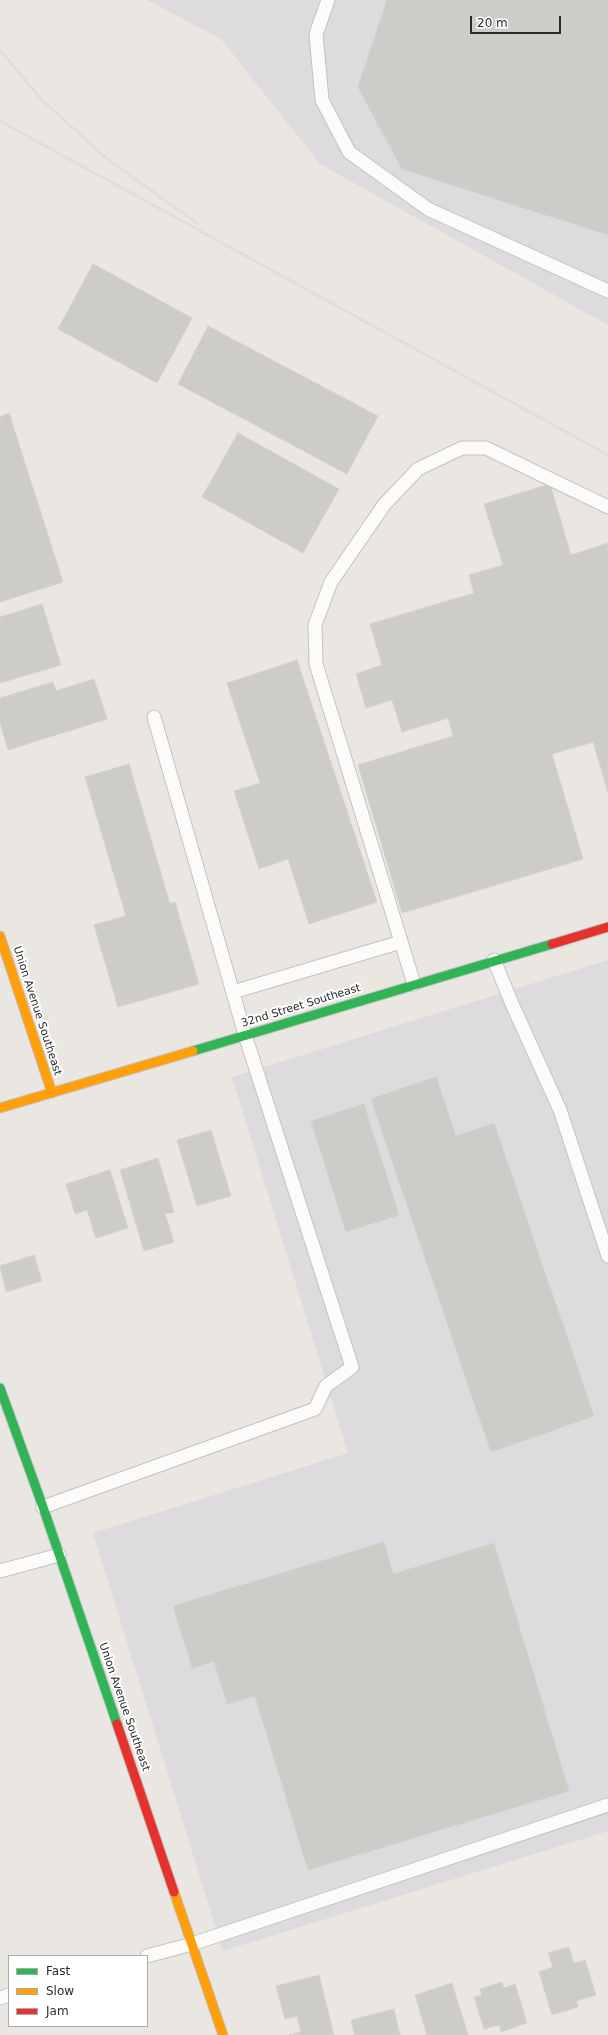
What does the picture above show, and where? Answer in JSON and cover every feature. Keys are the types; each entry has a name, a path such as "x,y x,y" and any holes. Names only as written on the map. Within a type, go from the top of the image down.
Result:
{"street":[{"name":"32nd Street Southeast","path":"0,1108 608,927"},
{"name":"Union Avenue Southeast","path":"0,936 52,1093"},
{"name":"Union Avenue Southeast","path":"0,1388 59,1555 223,2035"}],"lane":[{"path":"328,0 316,34 322,100 349,152 428,209 608,291"},
{"path":"414,984 316,664 315,625 331,582 384,505 418,469 462,448 486,448 608,507"},
{"path":"42,1507 315,1409 326,1386 352,1367 245,1035 154,717"},
{"path":"233,992 401,942"},
{"path":"494,960 512,1004 560,1110 608,1256"},
{"path":"0,1571 59,1555"},
{"path":"148,1956 192,1944 608,1805"}],"shaded area":[{"path":"147,0 608,0 608,325 320,164 221,39"},
{"path":"608,960 608,1831 223,1951 93,1533 348,1453 232,1077"}],"building":[{"path":"387,0 608,0 608,235 402,169 358,87"},
{"path":"93,264 192,318 157,383 58,329"},
{"path":"208,326 378,416 347,474 178,384"},
{"path":"9,413 63,582 0,602 0,417"},
{"path":"238,433 339,489 303,553 202,497"},
{"path":"550,484 571,555 608,543 608,792 593,742 552,754 583,859 402,913 358,765 453,736 448,718 402,732 392,700 366,708 356,674 382,665 370,624 474,593 469,575 503,565 484,504"},
{"path":"42,604 61,665 0,683 0,617"},
{"path":"297,660 377,902 309,924 288,859 259,869 234,791 260,783 227,683"},
{"path":"94,679 107,719 8,750 0,723 0,698 53,682 56,691"},
{"path":"129,764 170,904 175,902 199,984 118,1007 94,925 126,916 85,777"},
{"path":"436,1077 456,1136 494,1123 594,1416 491,1452 371,1099"},
{"path":"364,1104 399,1215 346,1232 311,1121"},
{"path":"211,1130 231,1196 197,1206 177,1140"},
{"path":"158,1158 174,1212 165,1214 174,1242 144,1251 120,1170"},
{"path":"110,1170 128,1228 96,1238 87,1210 75,1214 66,1184"},
{"path":"34,1255 42,1281 6,1292 0,1266"},
{"path":"384,1542 393,1574 494,1543 569,1791 308,1870 255,1696 227,1704 214,1661 192,1668 173,1606"},
{"path":"569,1947 574,1963 585,1960 596,1995 576,2001 578,2007 552,2015 539,1972 553,1967 548,1953"},
{"path":"319,1975 334,2035 289,2035 301,2032 297,2016 285,2019 276,1986"},
{"path":"502,1982 504,1988 515,1984 527,2023 501,2032 499,2025 484,2029 474,1997 482,1995 480,1989"},
{"path":"452,1983 468,2035 427,2035 415,1995"},
{"path":"394,2009 400,2035 355,2035 351,2020"}],"railway":[{"path":"0,50 41,99 106,158 198,224"},
{"path":"0,121 608,455"}],"traffic: fast":[{"path":"193,1051 552,944"},
{"path":"0,1388 43,1507 117,1724"}],"traffic: slow":[{"path":"0,936 52,1093"},
{"path":"0,1108 193,1051"},
{"path":"174,1892 223,2035"}],"traffic: jam":[{"path":"552,944 608,927"},
{"path":"117,1724 174,1892"}]}
